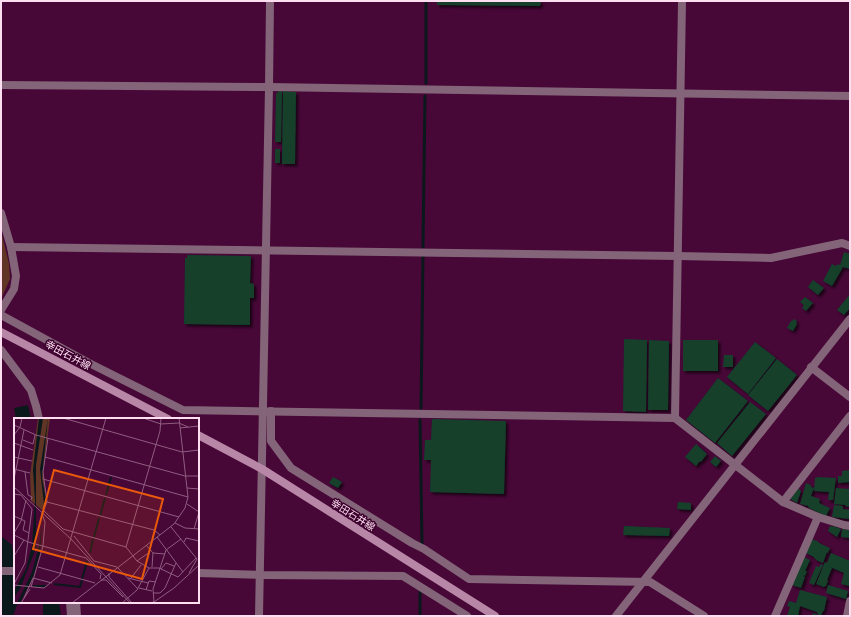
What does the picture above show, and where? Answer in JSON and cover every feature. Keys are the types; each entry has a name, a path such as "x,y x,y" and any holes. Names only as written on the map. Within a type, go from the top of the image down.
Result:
{"main road":[{"name":"幸田石井線","path":"1,332 166,418"},
{"name":"幸田石井線","path":"199,436 262,469 495,616"}],"street":[{"path":"259,616 262,469 267,411 266,250 270,1"},
{"path":"675,418 682,1"},
{"path":"1,84 269,86 850,96"},
{"path":"1,213 11,247 16,276 14,289 1,310"},
{"path":"11,247 770,258 842,243 850,246"},
{"path":"1,315 89,363 184,410 675,418 783,502 818,516 850,526"},
{"path":"616,616 850,319"},
{"path":"1,350 31,390 39,418"},
{"path":"811,367 850,396"},
{"path":"267,411 271,441 291,468 424,549 469,579 650,582 704,616"},
{"path":"783,502 850,416"},
{"path":"776,616 818,516"},
{"path":"1,571 14,571"},
{"path":"199,573 403,576 467,616"},
{"path":"847,616 850,601"},
{"path":"70,603 71,616"},
{"path":"76,603 78,616"}],"shaded area":[{"path":"1,231 9,264 10,279 1,299"},
{"path":"28,405 31,418 16,418 14,408"},
{"path":"1,536 12,545 14,560 14,603 18,603 13,616 1,616"},
{"path":"43,603 59,603 61,616 43,616"}],"building":[{"path":"437,1 541,1 540,6 437,5"},
{"path":"279,91 282,91 281,142 275,142 276,94"},
{"path":"283,91 296,92 295,164 282,164"},
{"path":"275,149 280,149 280,163 275,163"},
{"path":"844,252 850,254 850,269 843,267 832,286 823,281 832,264 836,266 838,264 840,265"},
{"path":"187,255 251,256 250,283 254,284 254,298 250,298 250,325 184,324 185,258 187,258"},
{"path":"813,280 824,288 818,295 808,287"},
{"path":"850,294 850,308 844,315 837,310"},
{"path":"805,297 813,303 806,311 802,308 804,305 800,302"},
{"path":"794,319 797,321 797,324 793,331 787,328"},
{"path":"624,339 647,340 646,412 623,411"},
{"path":"649,340 669,341 668,410 648,410"},
{"path":"683,340 718,340 718,371 683,371"},
{"path":"755,342 776,358 748,394 727,377"},
{"path":"724,355 733,355 733,367 723,367"},
{"path":"777,359 797,375 768,411 748,395"},
{"path":"718,378 748,401 715,443 686,420"},
{"path":"750,402 766,414 732,456 717,443"},
{"path":"432,419 506,421 504,494 430,492 431,460 424,460 425,440 431,440"},
{"path":"696,444 707,454 696,466 685,457"},
{"path":"715,456 721,461 716,467 710,462"},
{"path":"850,470 850,482 838,483 838,476 842,476 842,471"},
{"path":"333,477 342,482 338,488 329,483"},
{"path":"815,478 836,478 833,500 828,500 829,492 814,491"},
{"path":"806,483 814,488 811,496 820,499 819,503 830,508 826,516 809,508 808,506 800,504"},
{"path":"798,488 801,491 797,503 790,499"},
{"path":"836,488 850,489 850,507 845,506 846,505 834,504"},
{"path":"678,502 691,503 691,510 677,509"},
{"path":"834,505 843,506 843,509 850,510 850,519 832,517"},
{"path":"624,526 670,528 669,536 623,535"},
{"path":"830,526 841,529 837,537 828,531"},
{"path":"842,529 850,530 850,538 841,537"},
{"path":"812,539 830,548 823,563 806,553"},
{"path":"831,553 850,561 849,586 841,584 844,573 828,566 832,568 826,586 824,587 816,584 825,562 827,563"},
{"path":"804,557 810,560 805,571 807,571 805,576 803,576 805,577 801,588 792,585"},
{"path":"821,564 823,565 814,585 809,583 816,566 819,567"},
{"path":"828,585 848,591 846,599 826,593"},
{"path":"800,590 827,597 824,611 821,616 812,616 813,613 818,615 817,612 800,606 798,616 787,616 790,607 787,606 789,601 796,603"}],"waterway":[{"path":"426,1 426,83"},
{"path":"423,247 425,96"},
{"path":"421,408 423,256"},
{"path":"420,420 422,545"},
{"path":"420,592 420,616"}]}
